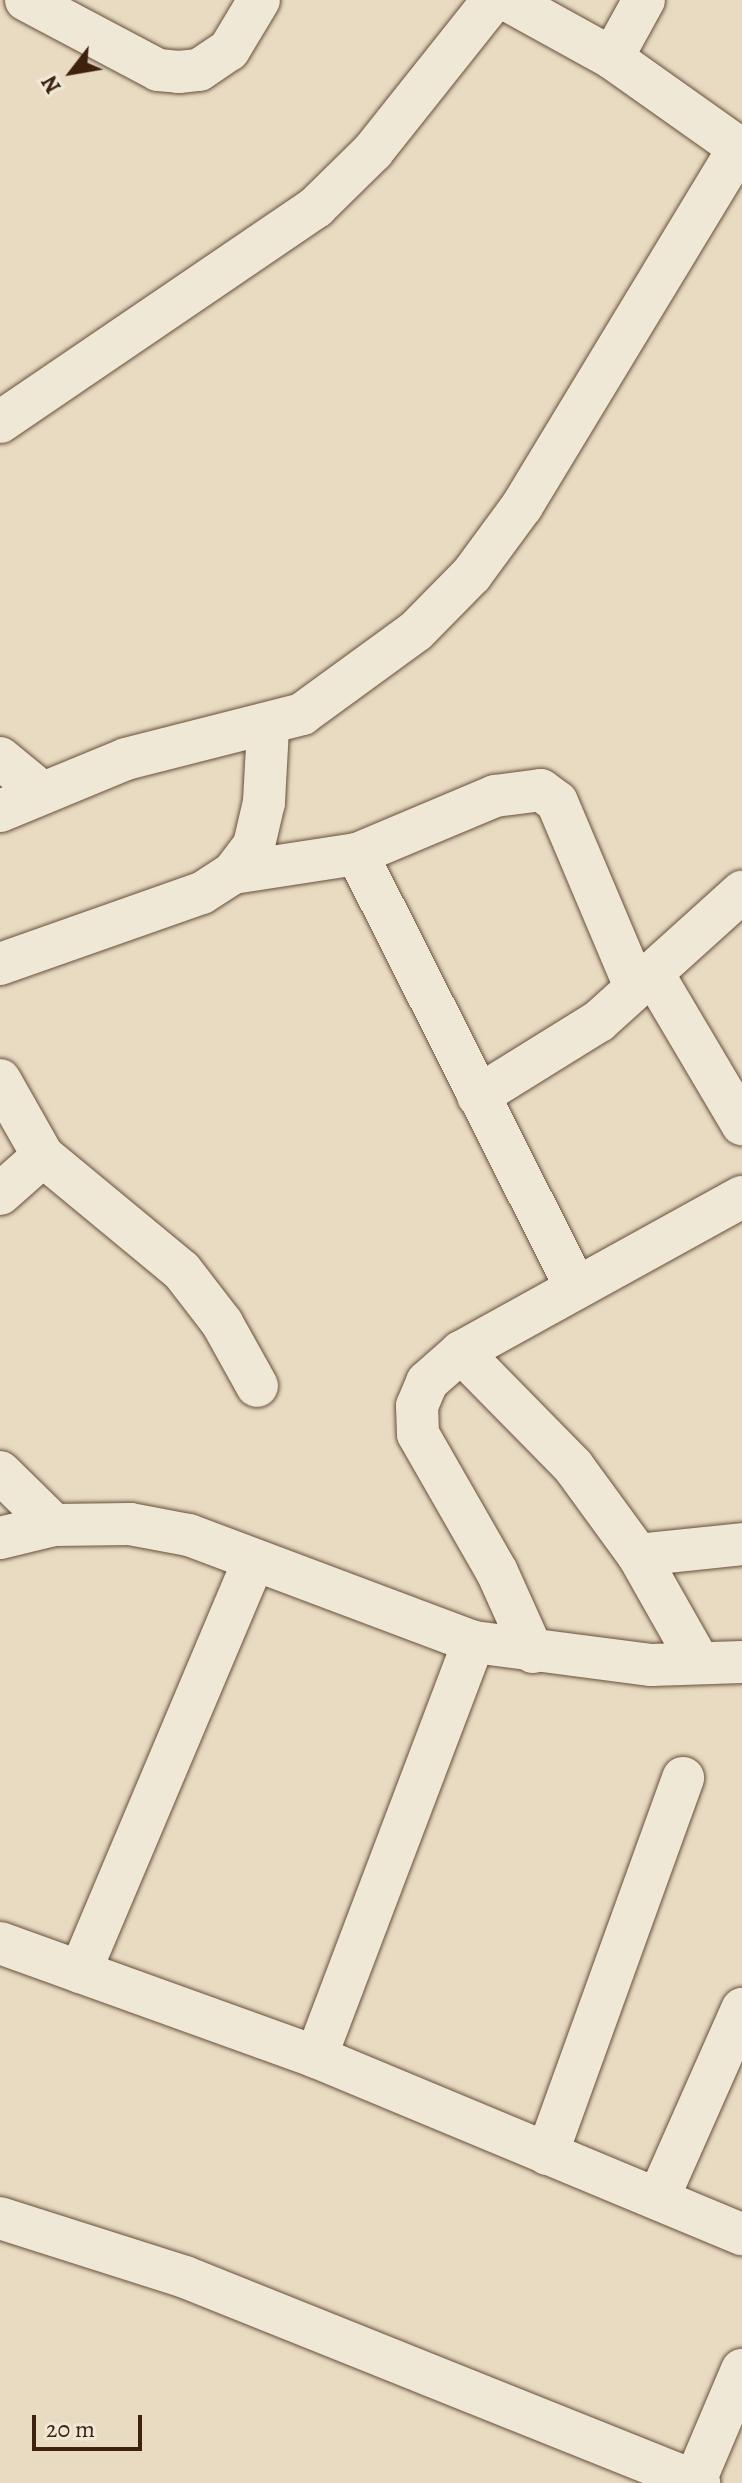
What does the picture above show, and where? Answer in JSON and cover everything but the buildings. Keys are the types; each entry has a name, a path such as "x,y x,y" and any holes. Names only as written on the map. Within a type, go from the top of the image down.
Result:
{"street":[{"path":"26,0 158,70 179,72 199,70 229,50 259,0"},
{"path":"0,422 316,207 373,151 493,0"},
{"path":"0,811 40,791 126,759 268,728 348,687 416,631 472,574 522,506 741,149 612,58 507,0"},
{"path":"612,58 644,0"},
{"path":"233,873 258,831 268,728"},
{"path":"0,758 40,791"},
{"path":"0,964 202,893 233,873 357,854 495,796 541,790 557,802 644,979 742,1124"},
{"path":"357,854 576,1288"},
{"path":"478,1096 555,1052 742,892"},
{"path":"0,1080 43,1156 182,1271 222,1323 257,1386"},
{"path":"0,1194 43,1156"},
{"path":"533,1652 497,1572 418,1434 417,1406 427,1382 461,1352 742,1197"},
{"path":"461,1352 573,1466 638,1555 699,1663"},
{"path":"0,1472 54,1525"},
{"path":"0,1538 54,1525 130,1524 189,1535 253,1562 474,1642 533,1652 699,1663 742,1662"},
{"path":"638,1555 742,1544"},
{"path":"80,1972 253,1562"},
{"path":"316,2057 474,1642"},
{"path":"547,2154 683,1778"},
{"path":"0,1943 316,2057 742,2234"},
{"path":"658,2199 742,2009"},
{"path":"0,2218 185,2277 696,2482 742,2370"}]}
